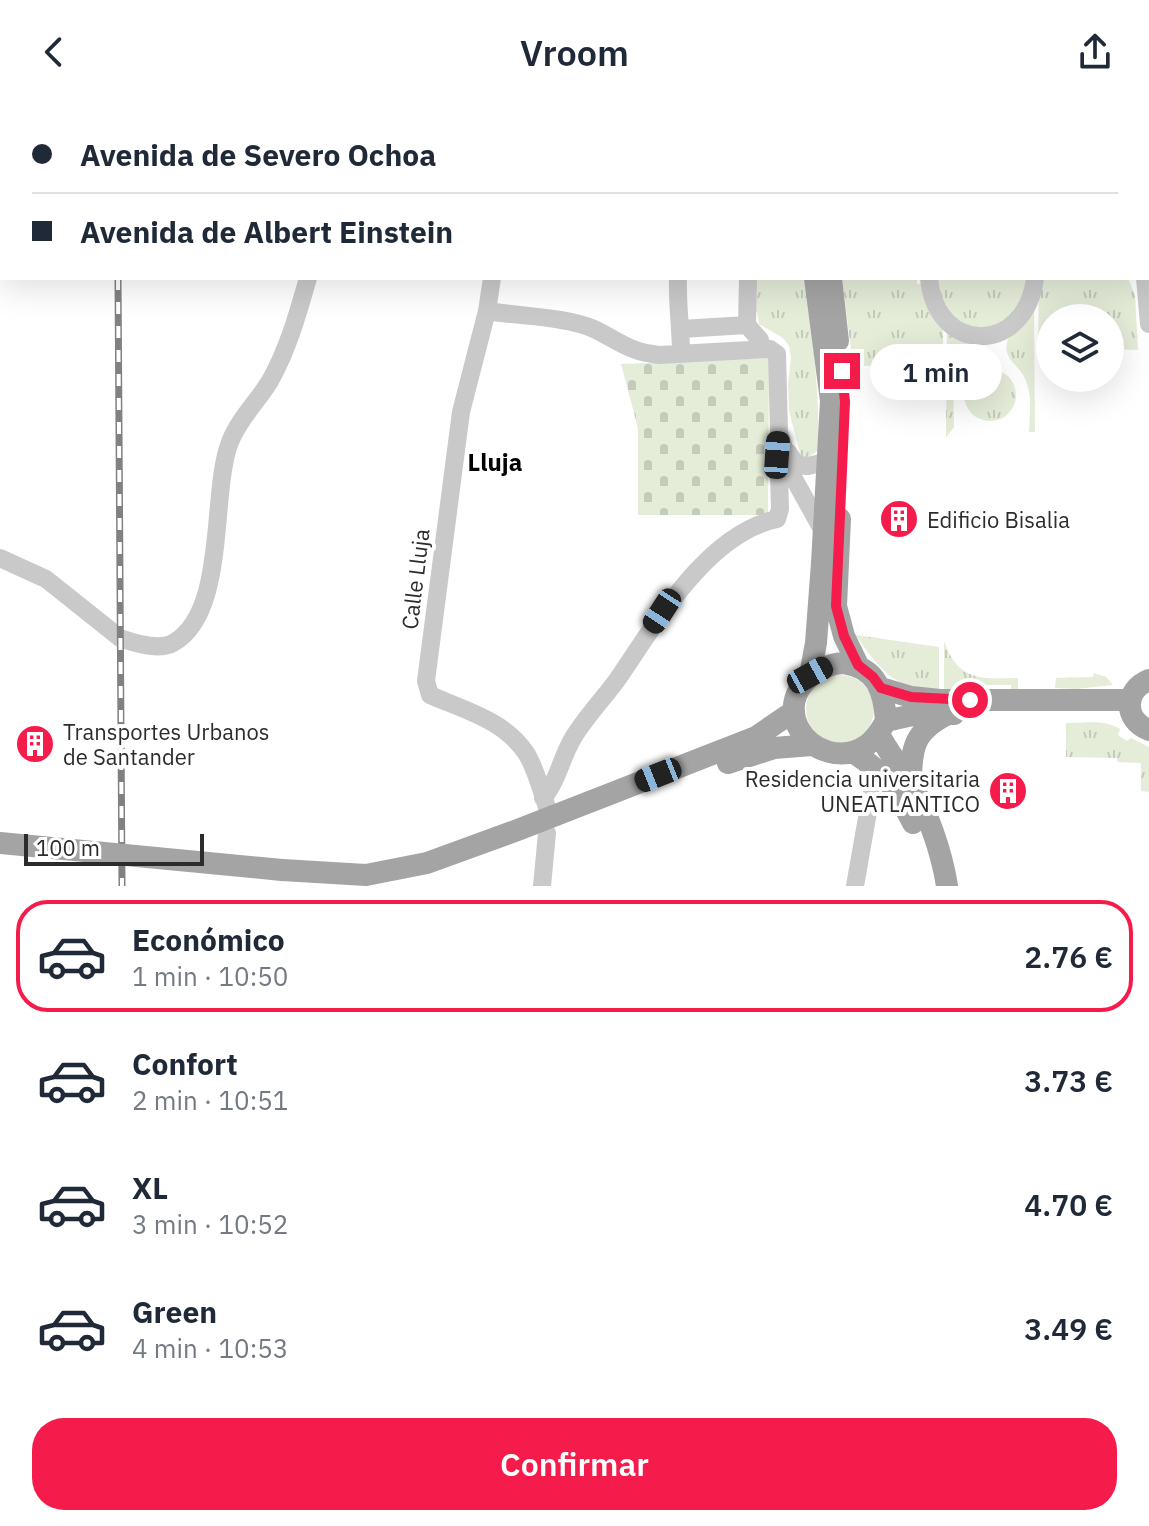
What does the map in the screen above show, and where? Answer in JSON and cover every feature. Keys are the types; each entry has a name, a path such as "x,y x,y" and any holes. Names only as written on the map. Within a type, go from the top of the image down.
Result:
{"main road":[{"path":"810,675 816,643 831,401 815,280"},
{"path":"831,280 845,402 836,606 844,636 858,665 881,688 885,749 911,783 937,844 947,886"},
{"path":"812,745 798,726 794,711 799,689 810,675 830,664 858,665"},
{"path":"1149,680 1134,690 1130,707 1140,726 1149,730"},
{"path":"881,688 911,697 940,700 1130,707"},
{"path":"382,886 433,875 547,816 774,748 812,745 834,754 853,752 867,745 882,727 917,714 1107,712 1130,707"},
{"path":"0,858 281,877 366,875 407,868 756,737 794,711"},
{"path":"911,783 912,751 917,737 935,721 949,714"},
{"path":"853,752 881,772 896,790 924,845 934,886"},
{"path":"0,843 281,877 313,886"}],"street":[{"path":"0,558 46,579 120,638 156,646 173,643 198,613 207,587 215,552 221,481 227,451 235,430 270,381 286,349 307,280"},
{"name":"Calle Lluja","path":"492,280 487,311 461,412 426,681 430,695 484,717 527,754 547,816"},
{"path":"678,280 681,354"},
{"path":"748,280 747,325 760,340 760,349"},
{"path":"929,280 932,300 945,321 968,335 988,337 1005,331 1021,317 1033,295 1035,280"},
{"path":"1145,280 1149,324"},
{"path":"487,311 595,329 612,341 645,354 760,349 770,349 777,354 780,509 777,519 742,533 676,593 573,738 552,788 542,886"},
{"path":"681,329 747,325"},
{"path":"779,432 793,477 824,533"},
{"path":"786,450 797,465 829,461"},
{"path":"855,886 871,795"}],"green space":[{"path":"754,280 805,280 815,364 819,450 807,458 801,457 789,411 789,346 783,338 759,324 757,312 754,312"},
{"path":"842,280 917,280 917,284 925,283 943,324 943,365 853,366"},
{"path":"936,280 1028,280 1020,311 987,329 965,325 947,313"},
{"path":"1039,280 1129,280 1135,295 1138,350 1124,350 1124,304 1039,304"},
{"path":"1034,307 1035,432 1029,432 1028,387 1006,348 1014,328"},
{"path":"947,327 966,339 971,357 953,382 954,427 946,438"},
{"path":"769,358 768,515 638,515 638,428 621,364"},
{"path":"990,369 1008,377 1016,395 1008,413 990,421 972,413 964,395 972,377"},
{"path":"856,635 939,647 939,691 907,685 891,677"},
{"path":"944,641 956,664 964,671 982,677 1018,678 1018,689 1011,689 1011,685 979,685 978,689 944,690"},
{"path":"1094,673 1106,677 1113,685 1055,688 1056,678 1093,677"},
{"path":"833,675 847,675 859,680 869,690 874,709 869,728 859,738 847,743 833,743 821,738 811,728 806,716 806,702 811,690 821,680"},
{"path":"1066,723 1108,724 1120,729 1118,735 1127,741 1131,738 1149,747 1149,792 1141,791 1141,763 1117,762 1117,758 1066,757"}],"railway":[{"path":"118,280 122,886"}],"place":[{"name":"Edificio Bisalia","path":"899,519"},
{"name":"Transportes Urbanos de Santander","path":"35,744"},
{"name":"Residencia universitaria UNEATLANTICO","path":"1008,791"}],"district":[{"name":"Lluja","path":"495,462"}],"route":[{"path":"842,371 845,402 836,606 844,636 858,665 881,688 911,697 970,700"}]}
